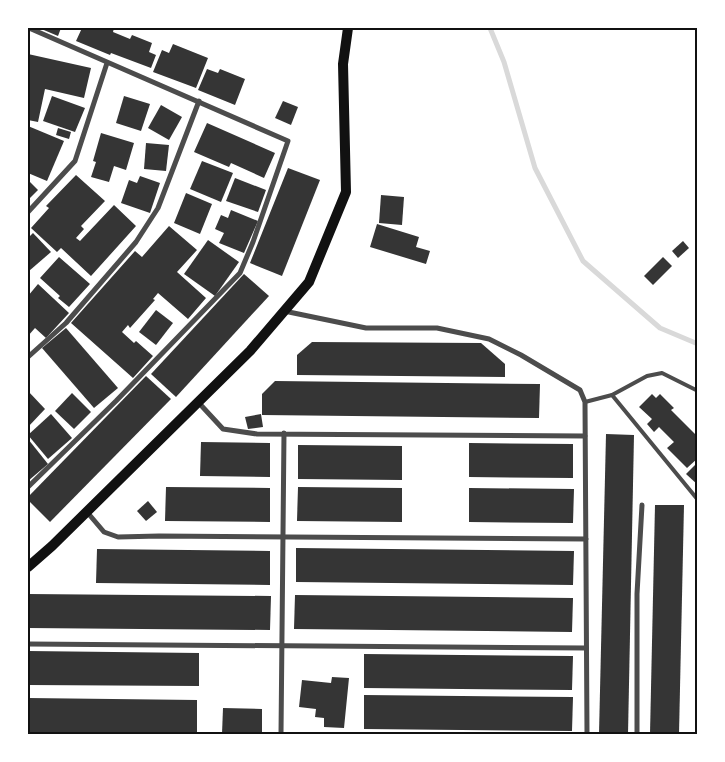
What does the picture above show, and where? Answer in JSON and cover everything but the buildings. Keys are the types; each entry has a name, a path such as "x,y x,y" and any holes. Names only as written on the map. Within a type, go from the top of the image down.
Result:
{"main road":[{"path":"28,567 87,512 250,351 309,282 346,192 343,64 348,28"}],"street":[{"path":"28,487 116,401 240,273 253,242 288,141 29,28"},
{"path":"28,212 75,161 107,63"},
{"path":"28,357 66,323 136,242 158,208 198,101"},
{"path":"284,311 366,328 437,328 489,339 521,355 580,390 585,402 587,734"},
{"path":"198,402 223,430 257,434 585,436"},
{"path":"281,734 284,434"},
{"path":"637,734 637,594 642,505"},
{"path":"87,512 104,532 118,537 586,539"},
{"path":"28,644 586,648"}],"lane":[{"path":"585,402 612,395 647,376 662,373 698,391"},
{"path":"612,395 698,500"}],"waterway":[{"path":"490,28 504,62 535,168 583,261 660,328 698,344"}]}
